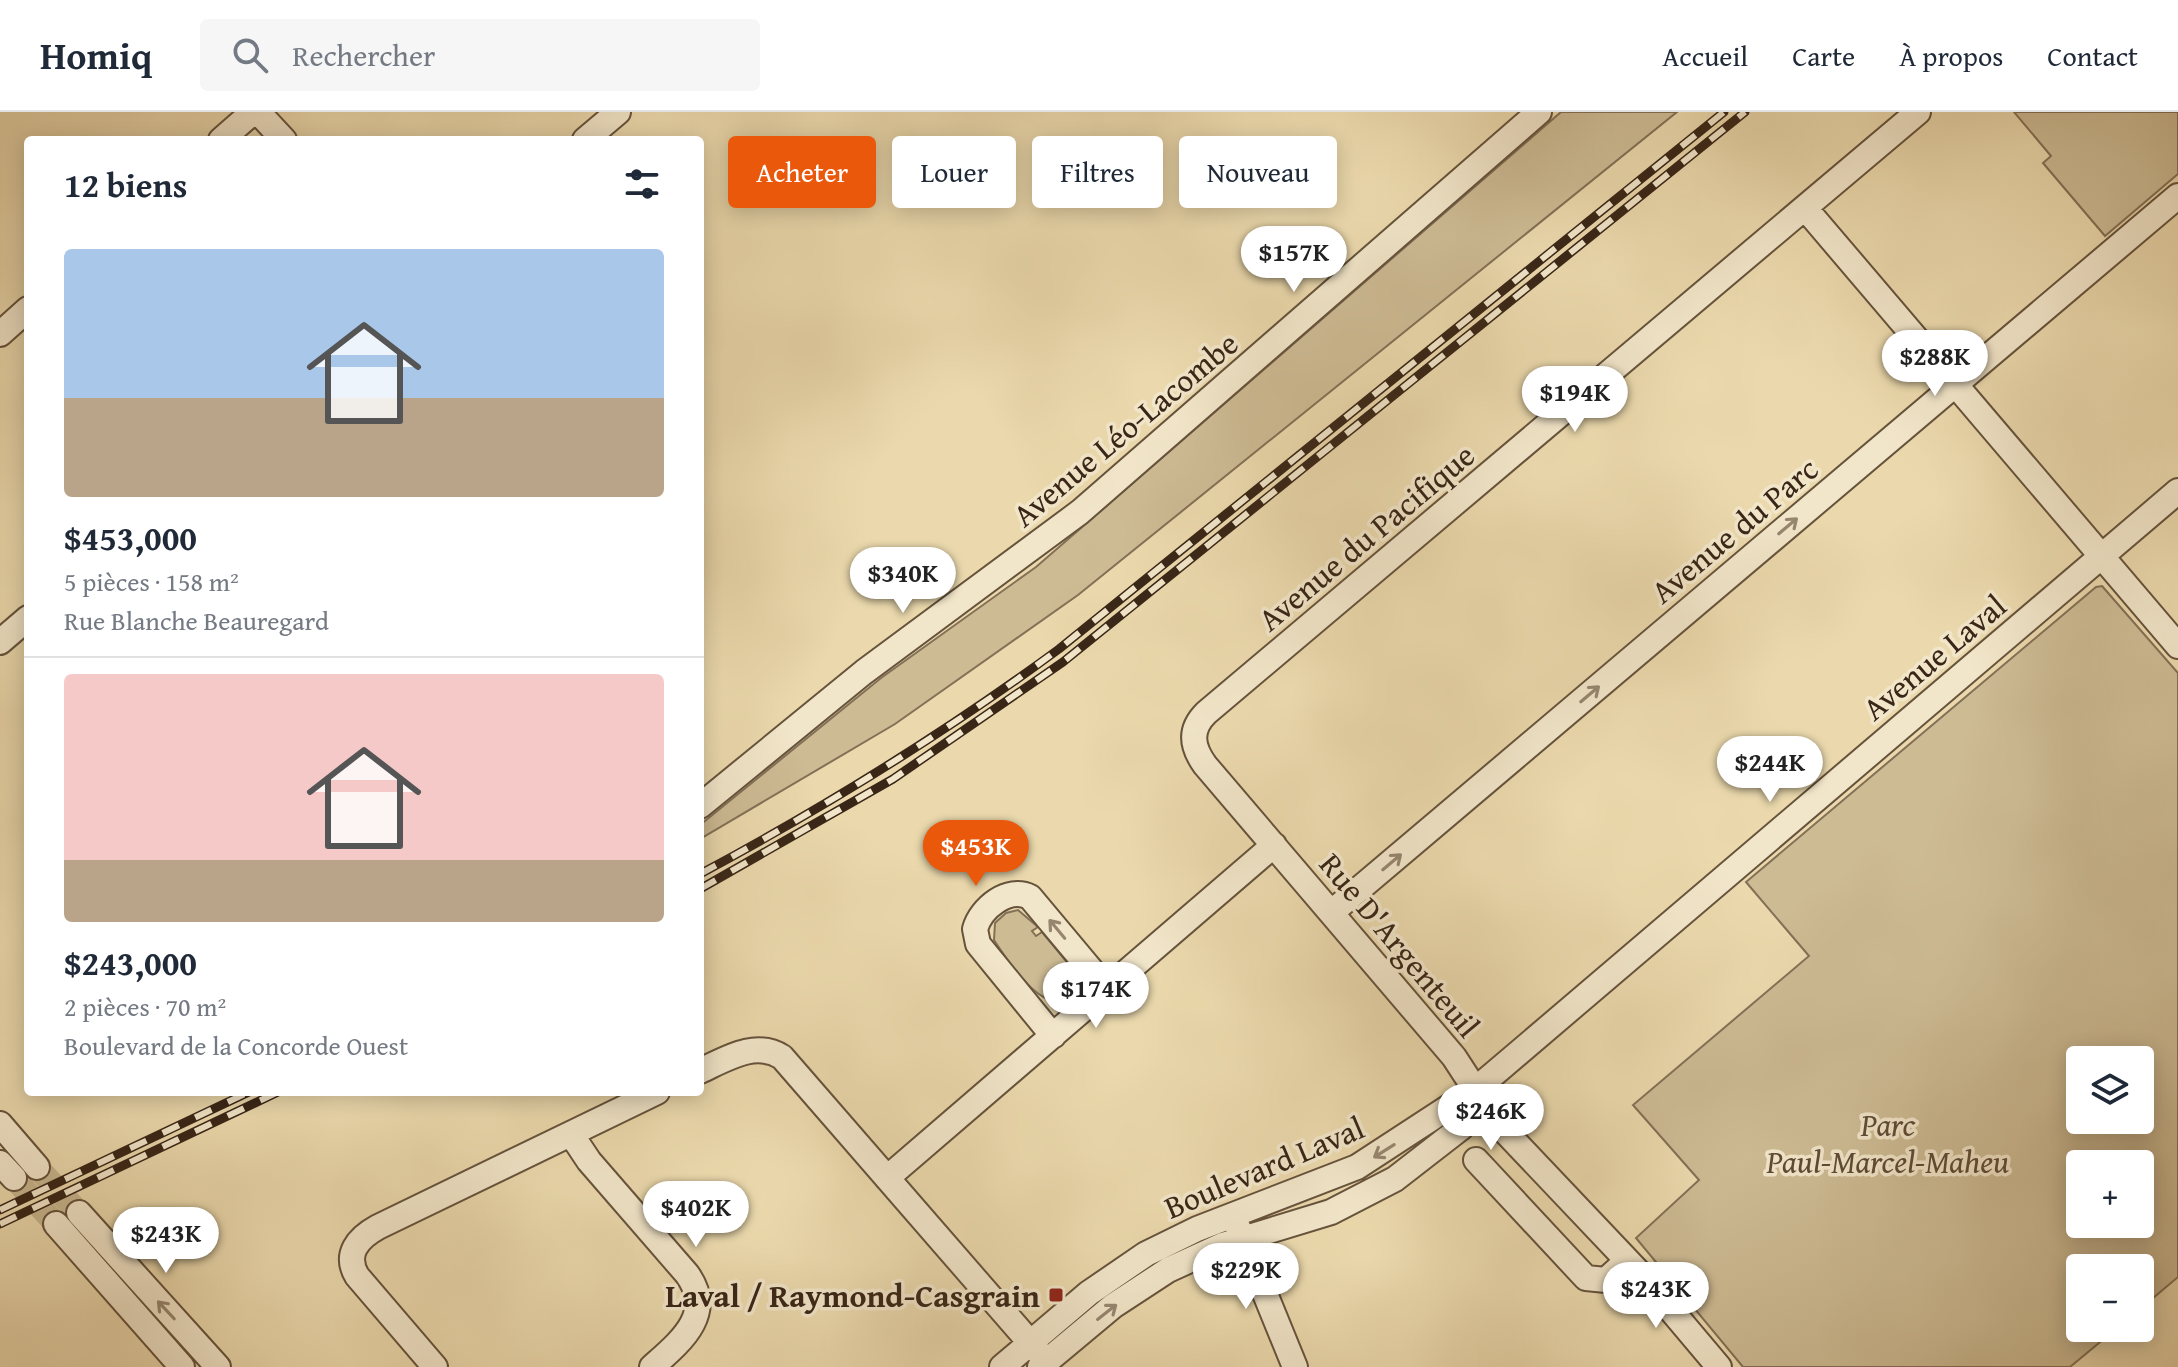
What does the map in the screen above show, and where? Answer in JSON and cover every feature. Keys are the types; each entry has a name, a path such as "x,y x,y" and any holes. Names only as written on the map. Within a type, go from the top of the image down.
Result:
{"street":[{"path":"226,136 256,112 280,136"},
{"path":"590,136 618,112"},
{"name":"Avenue Léo-Lacombe","path":"704,803 864,672 1080,512 1539,112"},
{"name":"Avenue du Pacifique","path":"1194,738 1197,724 1206,713 1918,112"},
{"name":"Avenue du Parc","path":"1332,912 2178,196"},
{"path":"1805,208 2178,646"},
{"path":"0,334 24,313"},
{"name":"Avenue Laval","path":"1475,1090 2178,491"},
{"path":"0,642 24,621"},
{"name":"Rue D'Argenteuil","path":"1194,738 1200,759 1454,1057 1497,1123 1627,1261 1712,1364"},
{"path":"887,1178 1274,845"},
{"path":"1053,1036 978,944 975,929 986,911 1007,895 1021,893 1030,897 1107,989"},
{"path":"704,1069 746,1051 766,1050 777,1054 1030,1343 1044,1364"},
{"name":"Boulevard Laval","path":"1002,1367 1132,1262 1185,1234 1357,1167 1475,1090"},
{"name":"Boulevard Laval","path":"1044,1364 1113,1306 1154,1278 1200,1254 1331,1212 1395,1179 1462,1127 1475,1090"},
{"path":"435,1367 357,1276 352,1259 356,1243 378,1227 649,1096"},
{"path":"0,1124 37,1167"},
{"path":"571,1134 589,1161 687,1274 697,1293 697,1315 691,1328 652,1367"},
{"path":"1476,1160 1586,1278 1606,1280 1627,1261"},
{"path":"79,1213 218,1367"},
{"path":"1233,1214 1295,1367"},
{"path":"56,1224 182,1367"}],"green space":[{"path":"1561,112 1677,112 1078,595 895,724 704,837 704,822 881,678 1036,567"},
{"path":"2014,112 2178,112 2178,174 2105,236 2043,163 2051,156"},
{"name":"Parc Paul-Marcel-Maheu","path":"2102,586 2178,673 2178,1277 2154,1297 2154,1254 2066,1254 2066,1342 2100,1342 2070,1367 1743,1367 1636,1238 1699,1180 1633,1105 1809,956 1746,882 2096,587"},
{"path":"1018,910 1038,927 1032,931 1036,936 1042,932 1076,973 1077,990 1067,1000 1055,1001 1043,997 1031,988 994,940 995,923 1006,913"}],"tunnel":[{"path":"37,1167 79,1213"},
{"path":"14,1178 56,1224"}],"railway":[{"path":"704,872 884,768 1059,649 1724,112"},
{"path":"704,887 893,779 1063,662 1745,112"},
{"path":"0,1210 241,1096"},
{"path":"0,1224 270,1096"}],"place":[{"name":"Laval / Raymond-Casgrain","path":"1056,1295"}]}
